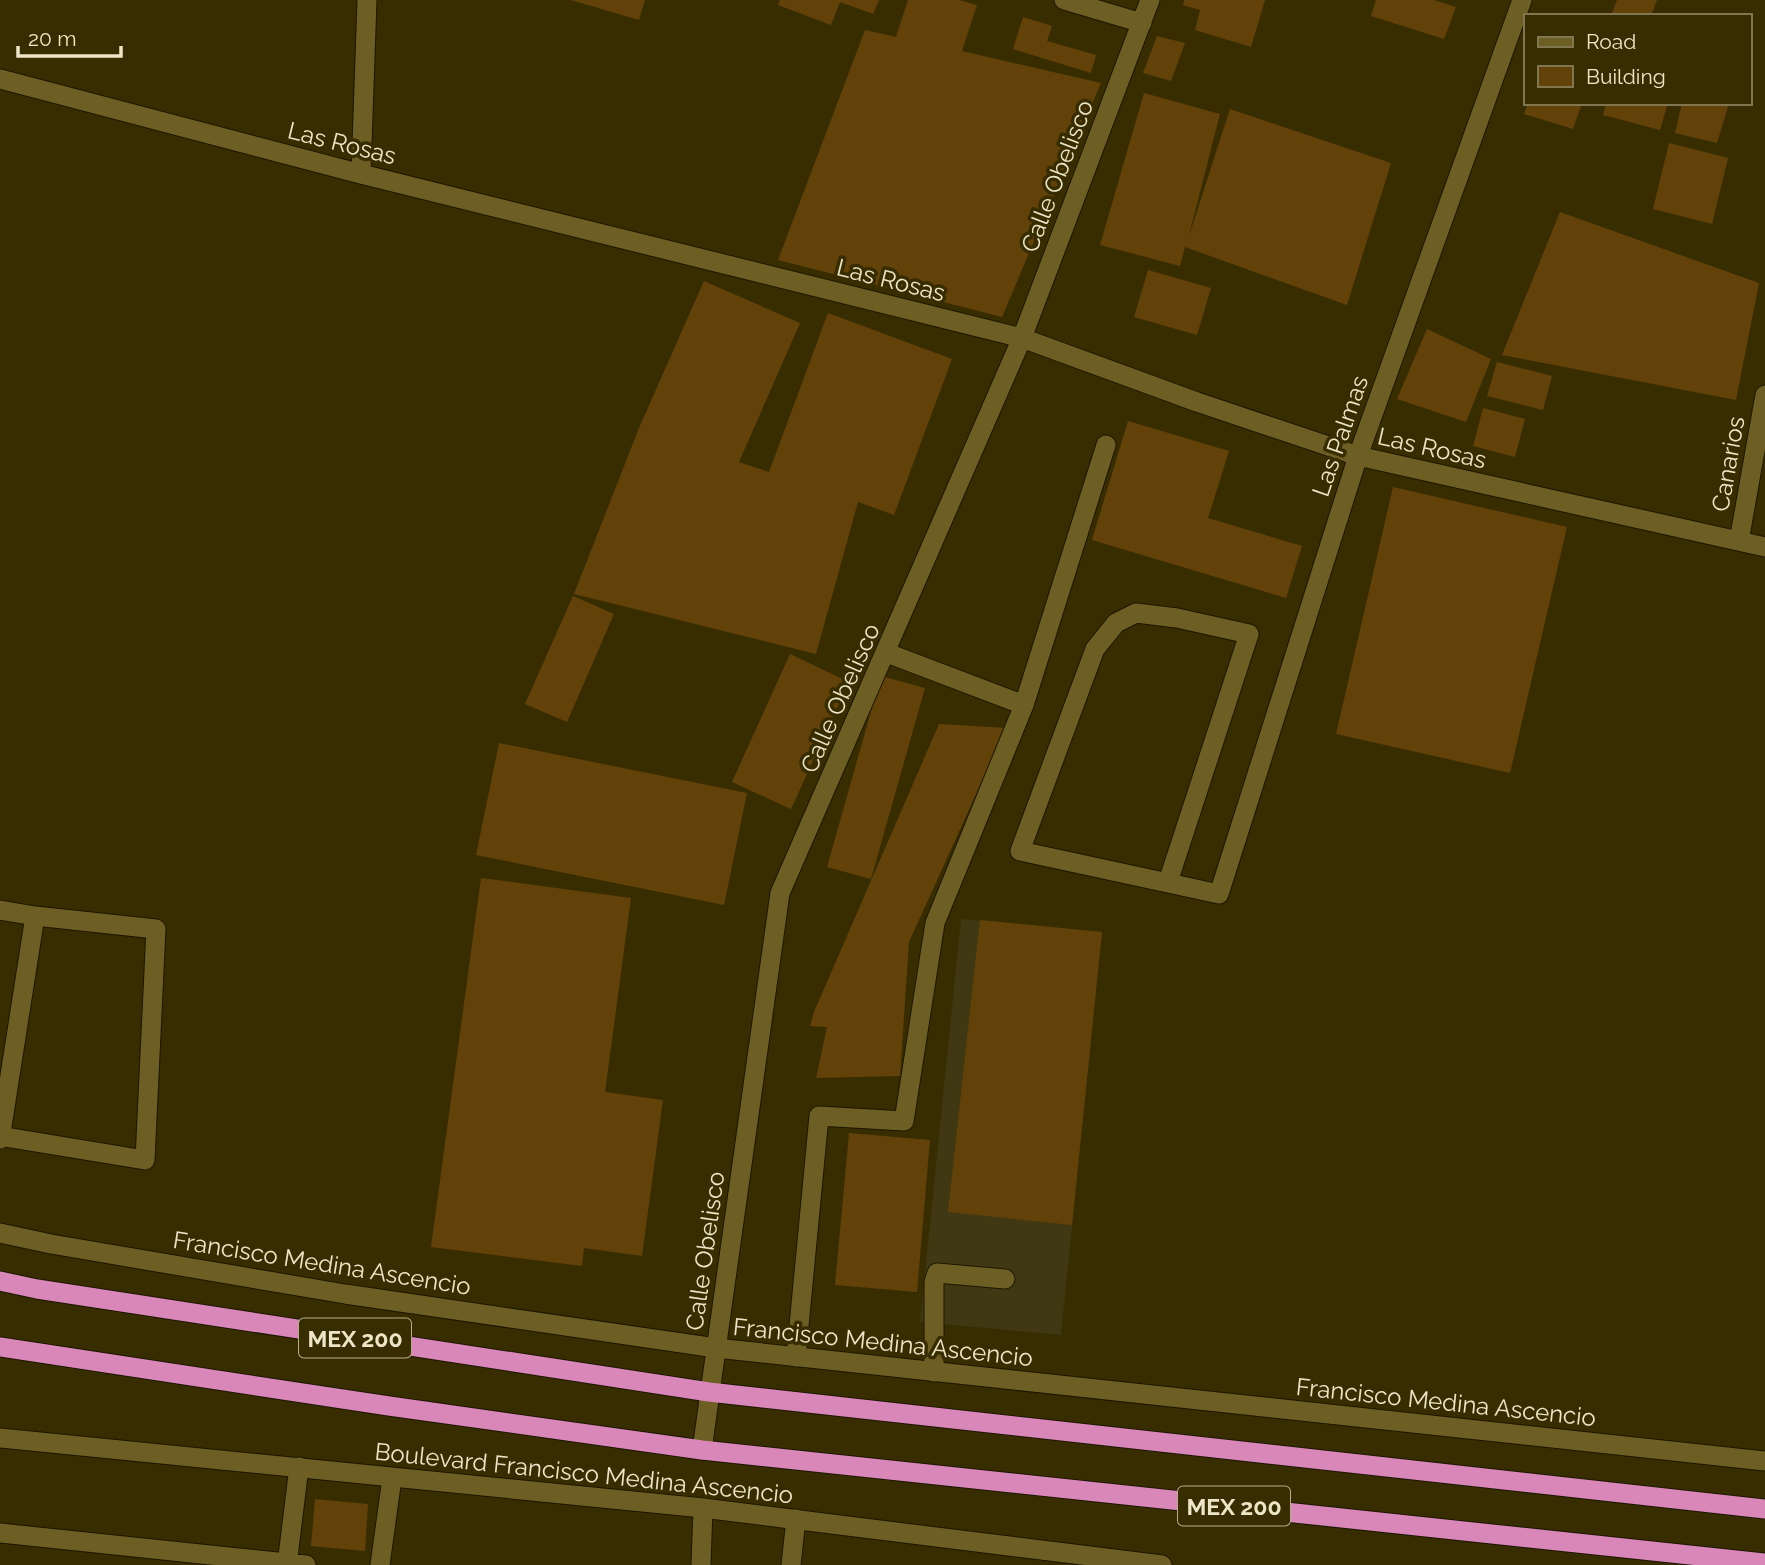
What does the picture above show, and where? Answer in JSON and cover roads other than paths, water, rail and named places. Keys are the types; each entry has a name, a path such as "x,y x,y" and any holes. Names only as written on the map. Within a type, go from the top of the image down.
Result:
{"highway":[{"name":"MEX 200","path":"0,1281 37,1289 709,1392 1765,1509"},
{"name":"MEX 200","path":"0,1346 389,1406 702,1450 1765,1563"}],"street":[{"path":"361,174 367,0"},
{"path":"1064,0 1142,23"},
{"name":"Calle Obelisco","path":"702,1450 780,893 887,653 1022,338 1150,0"},
{"name":"Las Palmas","path":"1168,882 1219,894 1357,456 1522,0"},
{"name":"Las Rosas","path":"0,79 361,174 1022,338 1197,402 1357,456 1765,547"},
{"name":"Canarios","path":"1739,541 1765,395"},
{"path":"796,1357 819,1116 904,1121 935,923 1024,705 1106,445"},
{"path":"1136,613 1177,618 1249,634 1168,882 1020,851 1095,649 1116,623 1136,613"},
{"path":"887,653 1024,705"},
{"path":"0,909 36,916 156,929 145,1160 0,1137 36,916"},
{"name":"Francisco Medina Ascencio","path":"0,1233 345,1294 716,1348 1765,1461"},
{"path":"934,1372 934,1282 937,1273 1005,1279"},
{"name":"Boulevard Francisco Medina Ascencio","path":"0,1438 703,1508 1163,1565"},
{"path":"0,1533 294,1564 299,1467"},
{"path":"380,1565 392,1478"},
{"path":"701,1565 703,1508"},
{"path":"791,1565 796,1519"}]}
